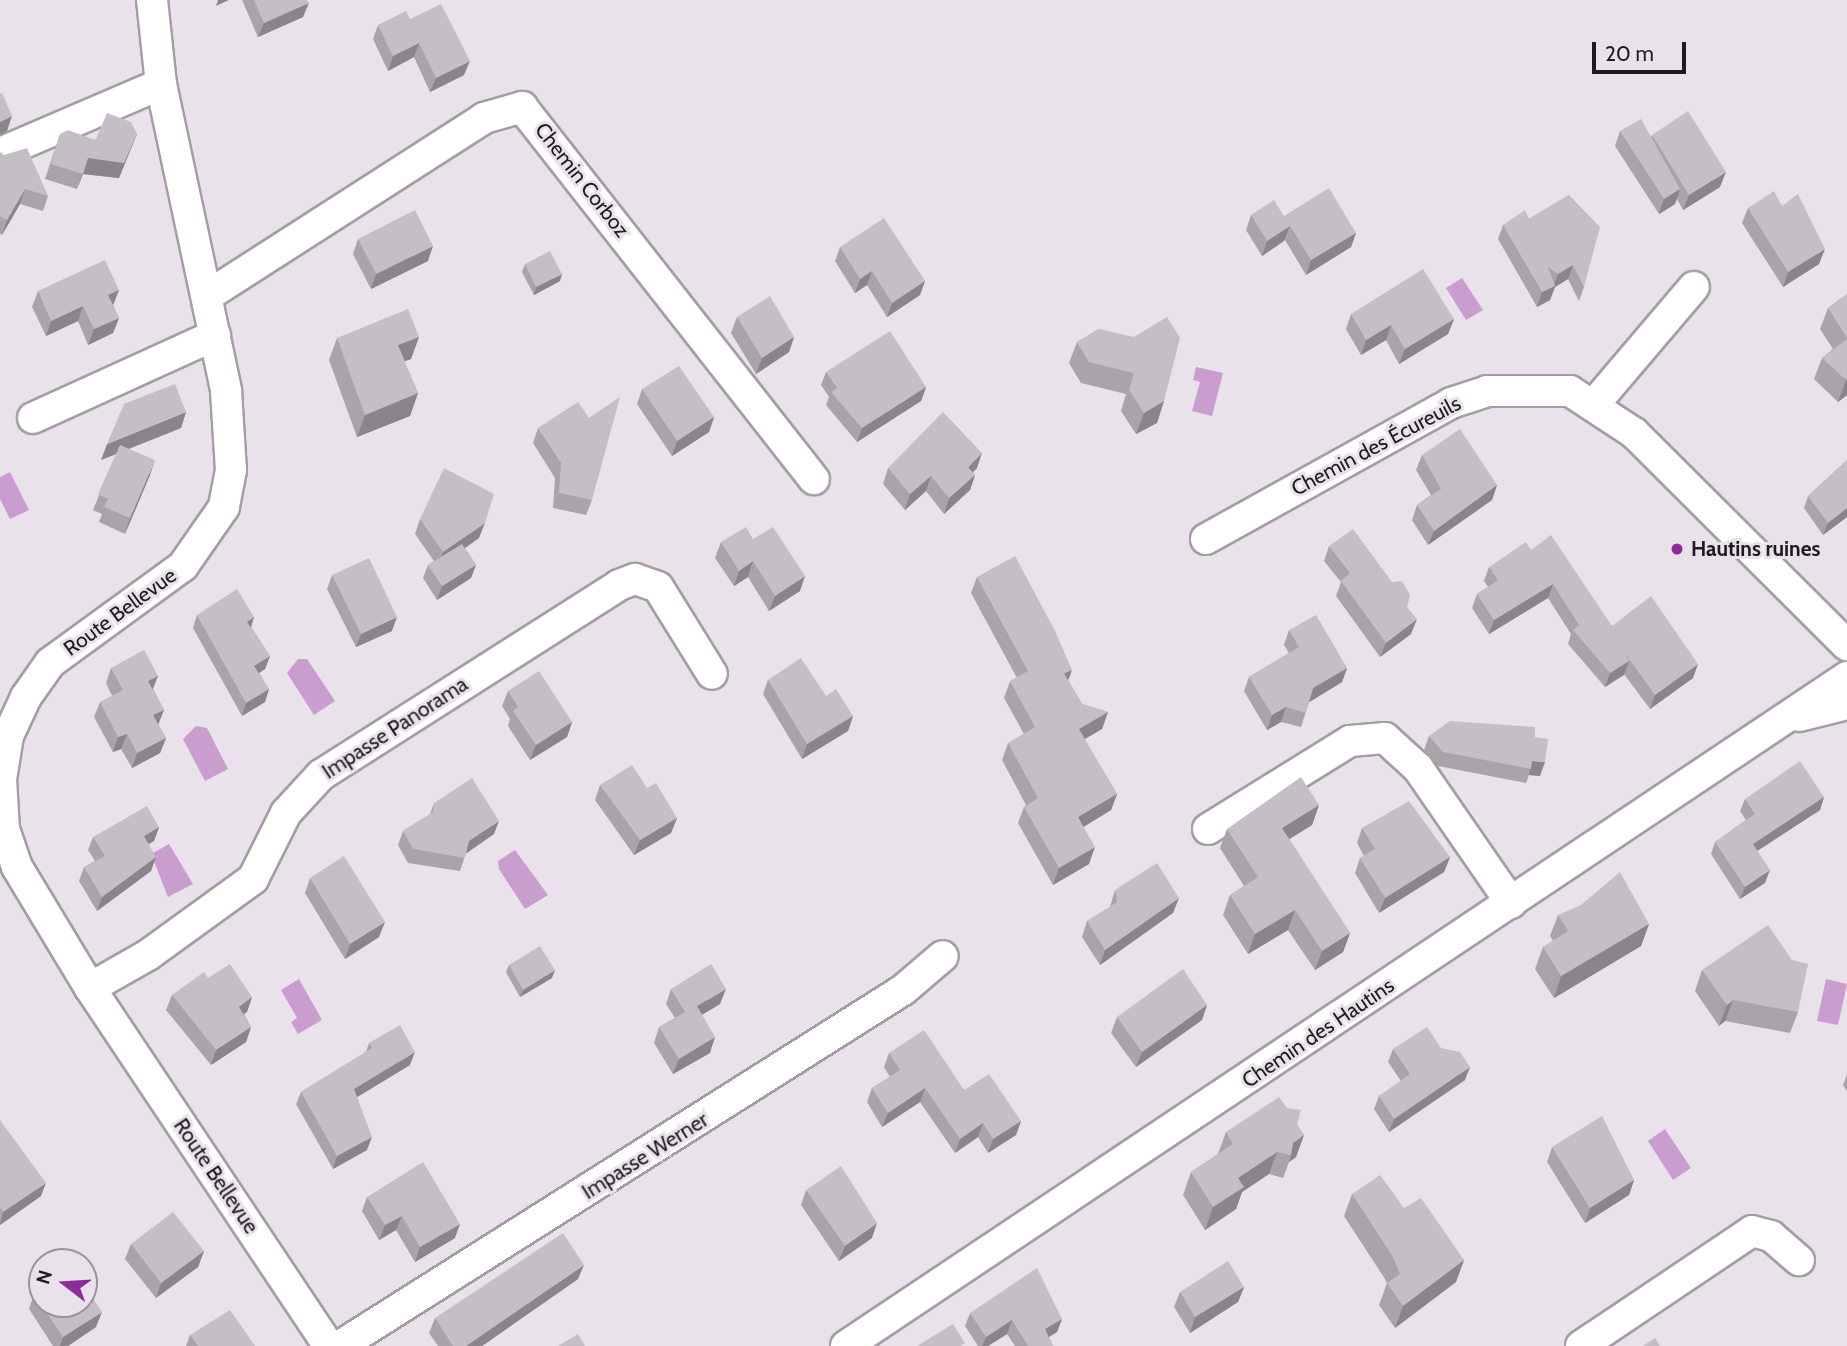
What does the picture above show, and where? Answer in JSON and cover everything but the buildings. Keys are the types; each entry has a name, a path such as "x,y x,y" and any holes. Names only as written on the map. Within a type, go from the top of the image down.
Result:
{"street":[{"name":"Route Bellevue","path":"152,0 161,84 215,335 229,424 224,507 183,566 50,663 8,736 1,779 4,829 17,867 90,988 328,1346"},
{"path":"0,153 161,84"},
{"name":"Chemin Corboz","path":"207,296 484,118 522,107 814,479"},
{"path":"1595,402 1694,287"},
{"path":"33,418 215,335"},
{"name":"Chemin des Écureuils","path":"1206,539 1341,461 1487,391 1570,391 1595,402 1847,645"},
{"name":"Impasse Panorama","path":"90,988 148,955 253,879 286,813 321,775 619,585 635,579 658,587 712,674"},
{"name":"Chemin des Hautins","path":"846,1346 1789,719 1847,677"},
{"name":"Chemin des Hautins","path":"1789,719 1847,704"},
{"path":"1209,829 1350,741 1385,738 1418,768 1511,903"},
{"name":"Impasse Werner","path":"340,1346 867,1013 943,956"},
{"path":"1581,1346 1752,1231 1772,1236 1799,1260"}],"shaded area":[{"path":"1462,278 1483,310 1466,320 1446,288"},
{"path":"1196,367 1223,373 1212,416 1192,411 1200,382 1193,380"},
{"path":"10,472 29,510 10,519 0,499 0,477"},
{"path":"298,659 307,659 335,701 314,715 287,673"},
{"path":"196,726 207,728 228,769 205,781 183,739"},
{"path":"169,844 193,884 168,897 151,854"},
{"path":"515,850 548,895 525,909 499,869 498,861"},
{"path":"299,979 322,1020 298,1034 291,1022 297,1018 281,990"},
{"path":"1826,979 1847,984 1838,1025 1817,1021"},
{"path":"1665,1129 1691,1168 1673,1180 1648,1141"}],"place":[{"name":"Hautins ruines","path":"1677,549"}]}
